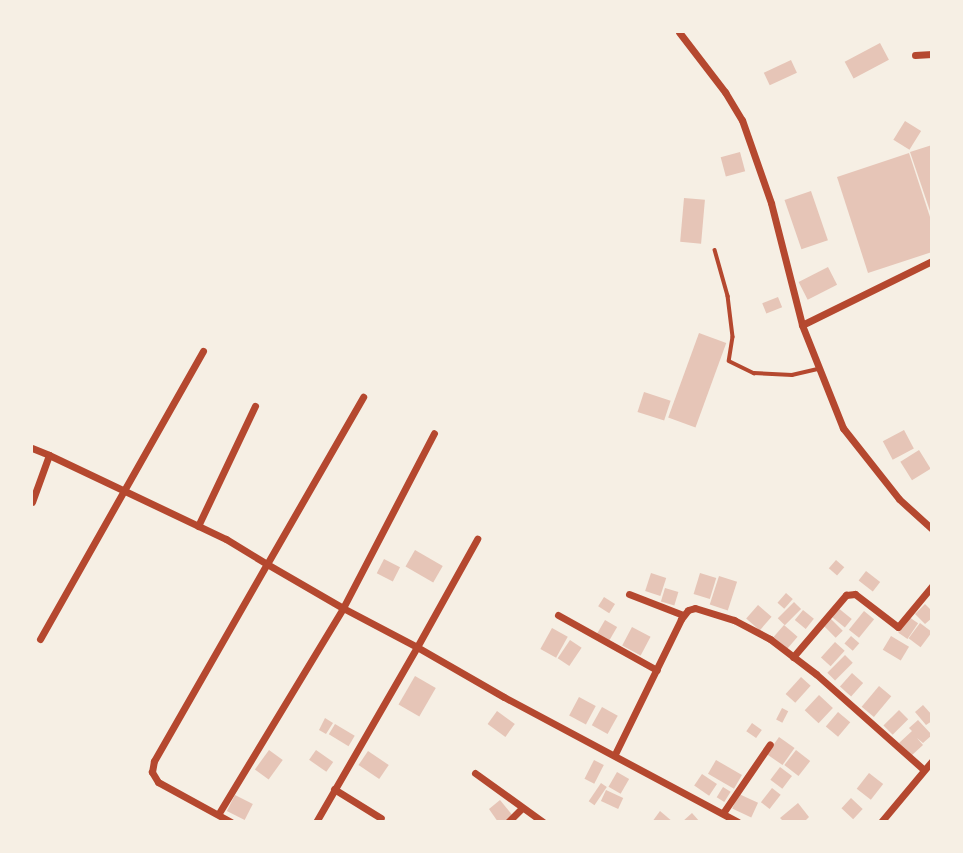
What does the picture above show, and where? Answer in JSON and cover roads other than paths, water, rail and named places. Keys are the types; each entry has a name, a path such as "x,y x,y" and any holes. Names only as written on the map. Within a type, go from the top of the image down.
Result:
{"street":[{"path":"679,32 725,92 742,120 771,203 802,325 842,428 899,499 932,529"},
{"path":"915,55 932,54"},
{"path":"802,325 932,261"},
{"path":"40,639 204,351"},
{"path":"231,821 158,782 152,772 154,761 363,397"},
{"path":"198,526 255,406"},
{"path":"219,813 343,608 434,433"},
{"path":"32,448 198,526 343,608 417,646 504,698 738,821"},
{"path":"32,502 49,456"},
{"path":"316,821 477,539"},
{"path":"793,657 846,595 855,594 898,627 932,586"},
{"path":"629,594 683,615"},
{"path":"615,754 683,615 695,608 734,620 770,639 923,770"},
{"path":"558,615 657,670"},
{"path":"723,813 770,744"},
{"path":"881,821 932,761"},
{"path":"475,773 521,809 543,821"},
{"path":"334,789 381,818"},
{"path":"508,821 521,809"}],"lane":[{"path":"715,250 728,296 733,337 729,361 754,373 792,375 817,369"}]}
